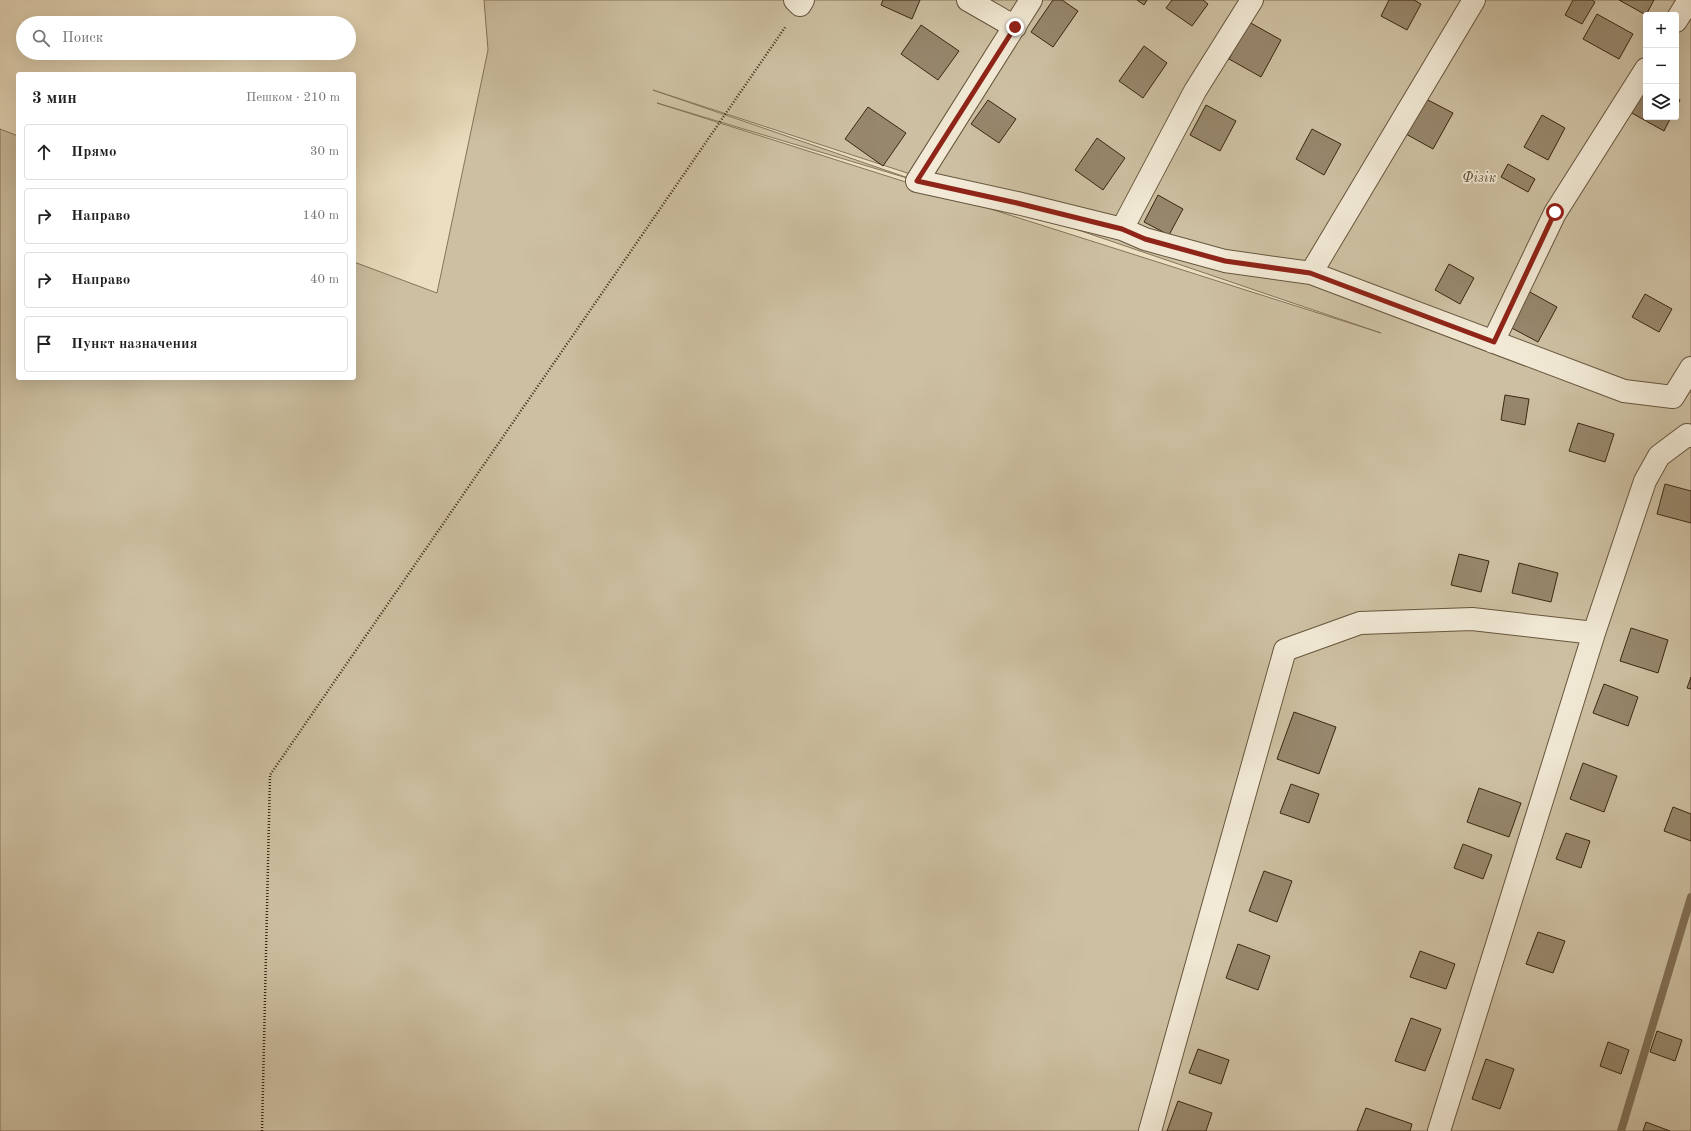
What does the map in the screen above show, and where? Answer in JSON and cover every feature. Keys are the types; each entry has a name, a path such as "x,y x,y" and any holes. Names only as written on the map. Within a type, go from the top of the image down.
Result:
{"lane":[{"path":"968,0 1015,27"},
{"path":"1031,0 917,181 1017,203 1122,229 1145,239 1225,261 1310,273 1624,391 1673,397 1691,368"},
{"path":"1122,229 1195,91 1252,0"},
{"path":"1310,273 1474,0"},
{"path":"1679,16 1689,0"},
{"path":"1494,342 1555,212 1643,74"},
{"path":"1439,1131 1594,633 1645,481 1659,456 1687,435 1691,436"},
{"path":"1150,1131 1285,650 1360,623 1472,619 1594,633"}],"path":[{"path":"262,1131 270,775 799,2"}],"green space":[{"name":"Фізік","path":"484,0 1691,0 1691,1131 0,1131 0,129 16,135 16,380 356,380 356,263 437,293 488,50","holes":["653,90 996,202 1381,333 657,103 917,181"]}],"building":[{"path":"883,0 920,0 912,19 881,5"},
{"path":"1053,0 1062,0 1078,11 1053,47 1031,32"},
{"path":"1137,0 1147,0 1144,5"},
{"path":"1172,0 1203,0 1208,4 1192,26 1166,8"},
{"path":"1389,0 1414,0 1421,4 1407,30 1381,16"},
{"path":"1573,0 1592,0 1595,2 1582,24 1565,15"},
{"path":"1619,0 1654,0 1648,12 1643,12 1643,13"},
{"path":"1597,14 1633,34 1619,59 1583,39"},
{"path":"1249,22 1281,40 1261,77 1229,59"},
{"path":"921,25 959,51 938,80 901,54"},
{"path":"1144,46 1167,63 1143,98 1119,81"},
{"path":"1643,88 1643,119 1630,112"},
{"path":"1426,99 1453,113 1433,149 1406,134"},
{"path":"988,100 1016,119 999,143 971,124"},
{"path":"1206,105 1236,121 1220,151 1190,135"},
{"path":"868,107 906,133 883,166 845,139"},
{"path":"1542,115 1565,128 1548,160 1524,147"},
{"path":"1644,120 1670,120 1664,131"},
{"path":"1312,129 1341,144 1324,175 1296,159"},
{"path":"1097,138 1125,158 1103,190 1075,170"},
{"path":"1508,164 1535,179 1528,192 1501,177"},
{"path":"1158,195 1183,209 1169,235 1144,222"},
{"path":"1449,264 1474,278 1460,304 1435,290"},
{"path":"1528,291 1557,307 1538,342 1508,326"},
{"path":"1645,294 1672,309 1659,332 1632,317"},
{"path":"1505,395 1529,399 1525,425 1501,420"},
{"path":"1578,423 1614,434 1605,462 1569,451"},
{"path":"1665,484 1691,491 1691,523 1657,514"},
{"path":"1459,554 1489,561 1481,592 1451,585"},
{"path":"1519,563 1558,573 1551,602 1512,593"},
{"path":"1631,628 1668,640 1658,673 1620,661"},
{"path":"1691,677 1691,689 1687,688"},
{"path":"1604,684 1638,697 1628,726 1593,713"},
{"path":"1294,712 1336,727 1319,774 1277,759"},
{"path":"1583,763 1617,776 1604,812 1570,799"},
{"path":"1291,784 1319,794 1309,823 1280,813"},
{"path":"1479,788 1521,803 1509,837 1467,822"},
{"path":"1673,807 1691,814 1691,841 1664,831"},
{"path":"1566,833 1590,841 1581,868 1556,859"},
{"path":"1463,844 1492,855 1483,879 1454,868"},
{"path":"1264,871 1292,881 1277,922 1249,911"},
{"path":"1538,932 1565,941 1553,973 1526,964"},
{"path":"1238,944 1270,956 1258,990 1226,978"},
{"path":"1420,951 1455,964 1446,989 1410,977"},
{"path":"1411,1018 1441,1029 1425,1071 1395,1061"},
{"path":"1657,1031 1682,1040 1675,1061 1650,1052"},
{"path":"1608,1042 1629,1050 1621,1074 1600,1066"},
{"path":"1198,1049 1229,1060 1221,1084 1189,1073"},
{"path":"1486,1059 1514,1069 1500,1109 1472,1099"},
{"path":"1178,1101 1212,1113 1206,1131 1167,1131"},
{"path":"1366,1108 1412,1124 1410,1131 1357,1131"},
{"path":"1646,1122 1670,1131 1643,1131"}],"waterway":[{"path":"1621,1131 1691,897"}],"route":[{"path":"1015,27 917,181 1017,203 1122,229 1145,239 1225,261 1310,273 1494,342 1555,212"}]}
